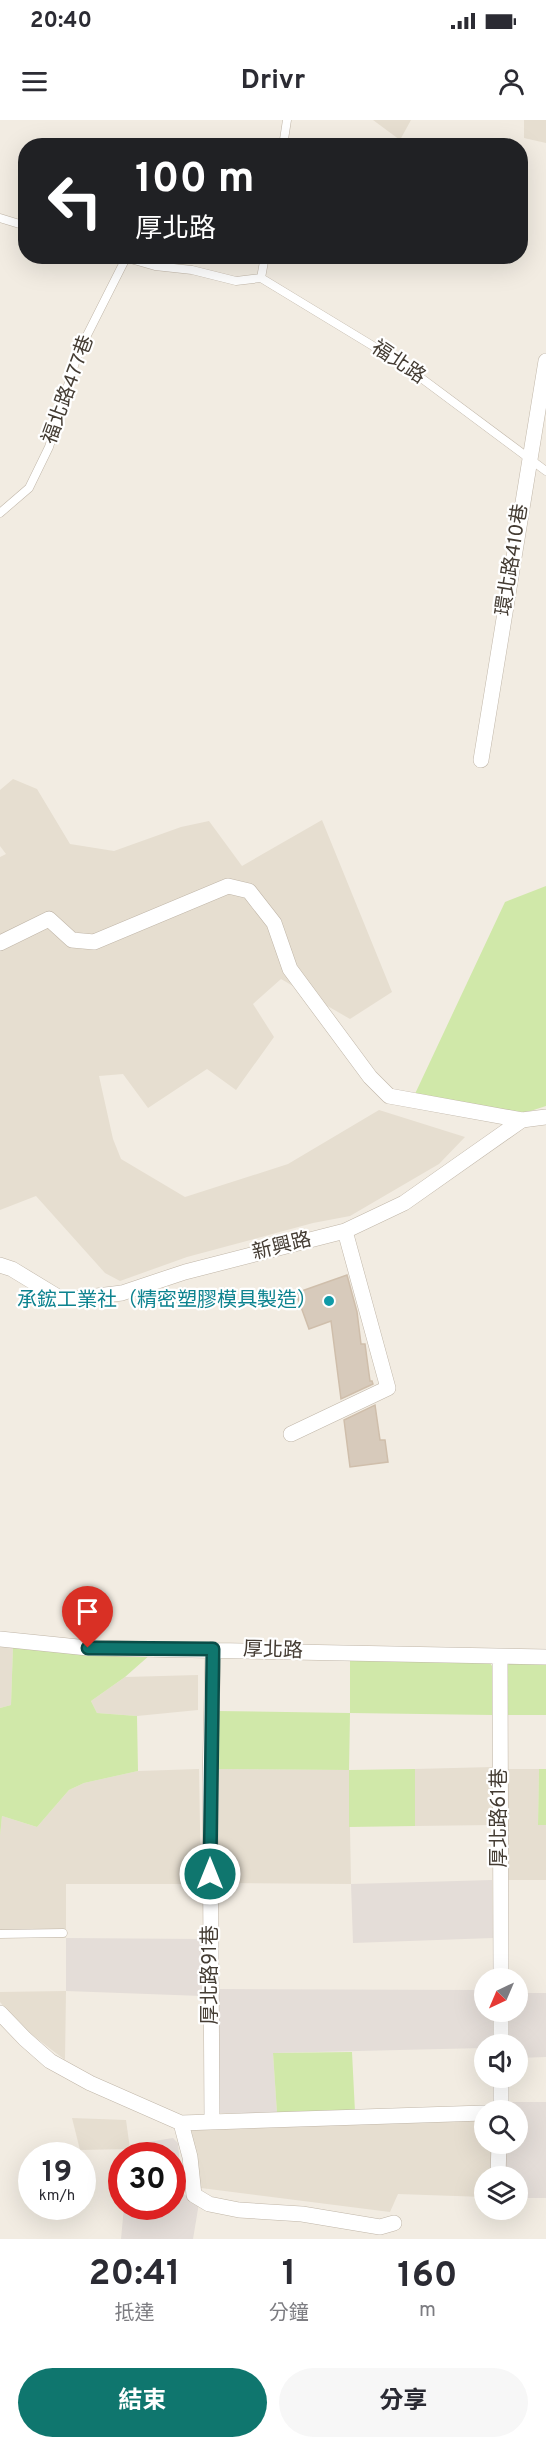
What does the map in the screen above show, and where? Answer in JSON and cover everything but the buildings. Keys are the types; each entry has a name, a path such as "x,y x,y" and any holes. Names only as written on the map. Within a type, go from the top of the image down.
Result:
{"street":[{"name":"環北路410巷","path":"481,760 546,361"},
{"path":"0,943 49,919 72,940 94,942 228,886 249,891 274,923 290,969 370,1077 389,1096 522,1120"},
{"name":"新興路","path":"0,1265 12,1269 63,1300 122,1293 185,1272 345,1231 404,1203 522,1120 546,1117"},
{"path":"291,1434 388,1388 345,1231"},
{"name":"厚北路","path":"0,1639 88,1648 213,1649 500,1658 546,1657"},
{"name":"厚北路91巷","path":"212,2121 210,1784 213,1649"},
{"name":"厚北路61巷","path":"500,1658 501,1968"},
{"path":"0,2013 50,2061 90,2084 181,2123 474,2113"},
{"path":"181,2123 190,2157 194,2195 208,2204 239,2210 302,2214 380,2227 394,2223"}],"lane":[{"path":"284,138 287,120"},
{"path":"0,218 18,224"},
{"name":"福北路477巷","path":"0,513 29,489 44,457 78,353 120,264"},
{"name":"福北路477巷","path":"148,264 192,270 236,281 261,278"},
{"path":"261,278 264,264"},
{"name":"福北路","path":"261,278 400,363 546,471"},
{"path":"0,1934 63,1933"}],"shaded area":[{"path":"373,120 411,120 401,138 397,138"},
{"path":"524,120 546,120 546,143 524,138"},
{"path":"13,779 37,789 70,844 114,851 181,827 209,821 242,866 322,820 392,992 350,1019 281,979 253,1004 274,1037 236,1090 207,1069 148,1108 123,1074 99,1076 113,1139 121,1159 185,1197 288,1164 379,1110 465,1137 439,1164 350,1216 313,1223 187,1257 120,1281 105,1273 36,1196 0,1210 0,857 6,854 0,846 0,790"},
{"path":"0,1645 13,1646 11,1705 0,1708"},
{"path":"198,1675 198,1710 137,1716 97,1713 91,1701 125,1677"},
{"path":"492,1767 492,1825 415,1826 415,1769"},
{"path":"199,1769 201,1884 66,1884 66,1938 0,1937 2,1816 37,1827 69,1790 84,1783 138,1771"},
{"path":"216,1769 349,1770 351,1884 216,1883"},
{"path":"503,1769 539,1769 538,1824 546,1825 546,1880 504,1880"},
{"path":"492,1880 493,1938 353,1943 351,1884"},
{"path":"66,1938 202,1939 202,1996 66,1991"},
{"path":"215,1989 474,1990 474,2022 493,2022 493,2034 474,2034 474,2048 273,2053 277,2113 215,2113"},
{"path":"66,1991 65,2060 18,2024 0,2002 0,1992"},
{"path":"528,1993 546,1993 546,2057 528,2058 528,2034 505,2034 504,2022 528,2022"},
{"path":"528,2102 546,2102 546,2198 528,2198 528,2166 505,2166 505,2154 528,2154"},
{"path":"474,2113 474,2154 494,2154 494,2166 474,2166 474,2197 398,2194 390,2212 201,2188 194,2181 188,2127"},
{"path":"72,2118 126,2120 129,2142 108,2142 108,2149 96,2150 96,2142 78,2142"},
{"path":"173,2138 177,2142 148,2142"},
{"path":"186,2195 199,2203 193,2239 121,2239 123,2220 186,2220"}],"green space":[{"path":"546,886 546,1106 512,1117 414,1096 505,902"},
{"path":"13,1646 159,1647 125,1677 91,1701 97,1713 137,1716 138,1771 84,1783 69,1790 37,1827 2,1816 0,1836 0,1708 11,1705"},
{"path":"350,1654 490,1663 492,1666 492,1715 350,1713"},
{"path":"546,1657 546,1715 503,1715 505,1661"},
{"path":"217,1711 350,1713 349,1770 216,1769"},
{"path":"415,1769 415,1826 349,1827 349,1770"},
{"path":"539,1769 546,1769 546,1825 538,1825"},
{"path":"352,2052 355,2112 277,2113 273,2053"}],"place":[{"name":"承鋐工業社（精密塑膠模具製造）","path":"329,1301"}],"route":[{"path":"88,1648 213,1649 210,1874"}]}
